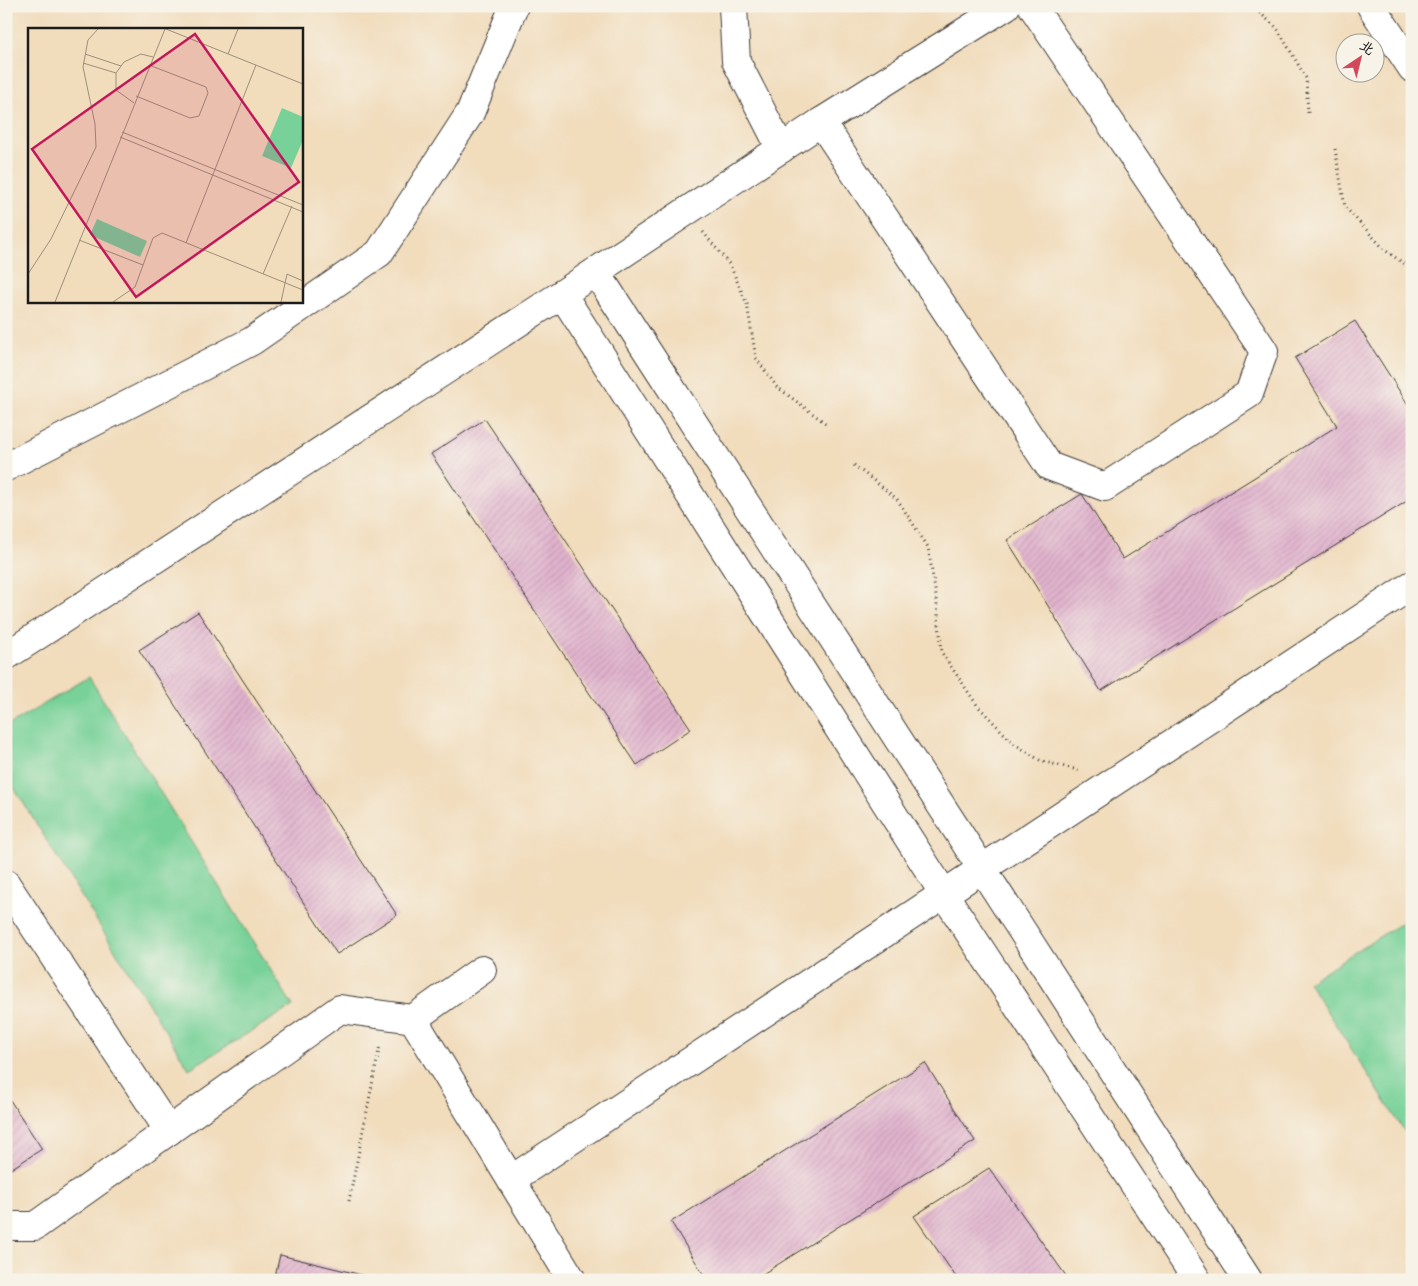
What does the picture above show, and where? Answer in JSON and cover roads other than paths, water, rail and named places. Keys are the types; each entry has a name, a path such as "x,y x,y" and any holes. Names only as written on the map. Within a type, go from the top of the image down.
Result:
{"main road":[{"path":"6,467 252,341 379,253 470,113 514,6"},
{"path":"733,6 736,60 781,149"},
{"path":"6,656 596,272 822,122 1006,6"},
{"path":"822,122 1049,466 1105,487 1249,394 1264,351 1032,6"},
{"path":"1371,6 1412,68"},
{"path":"596,272 1248,1280"},
{"path":"562,294 944,894 1197,1280"},
{"path":"512,1180 1412,585"},
{"path":"6,884 169,1131"},
{"path":"6,1226 35,1226 340,1010 414,1019 482,970"},
{"path":"414,1019 572,1280"}]}
